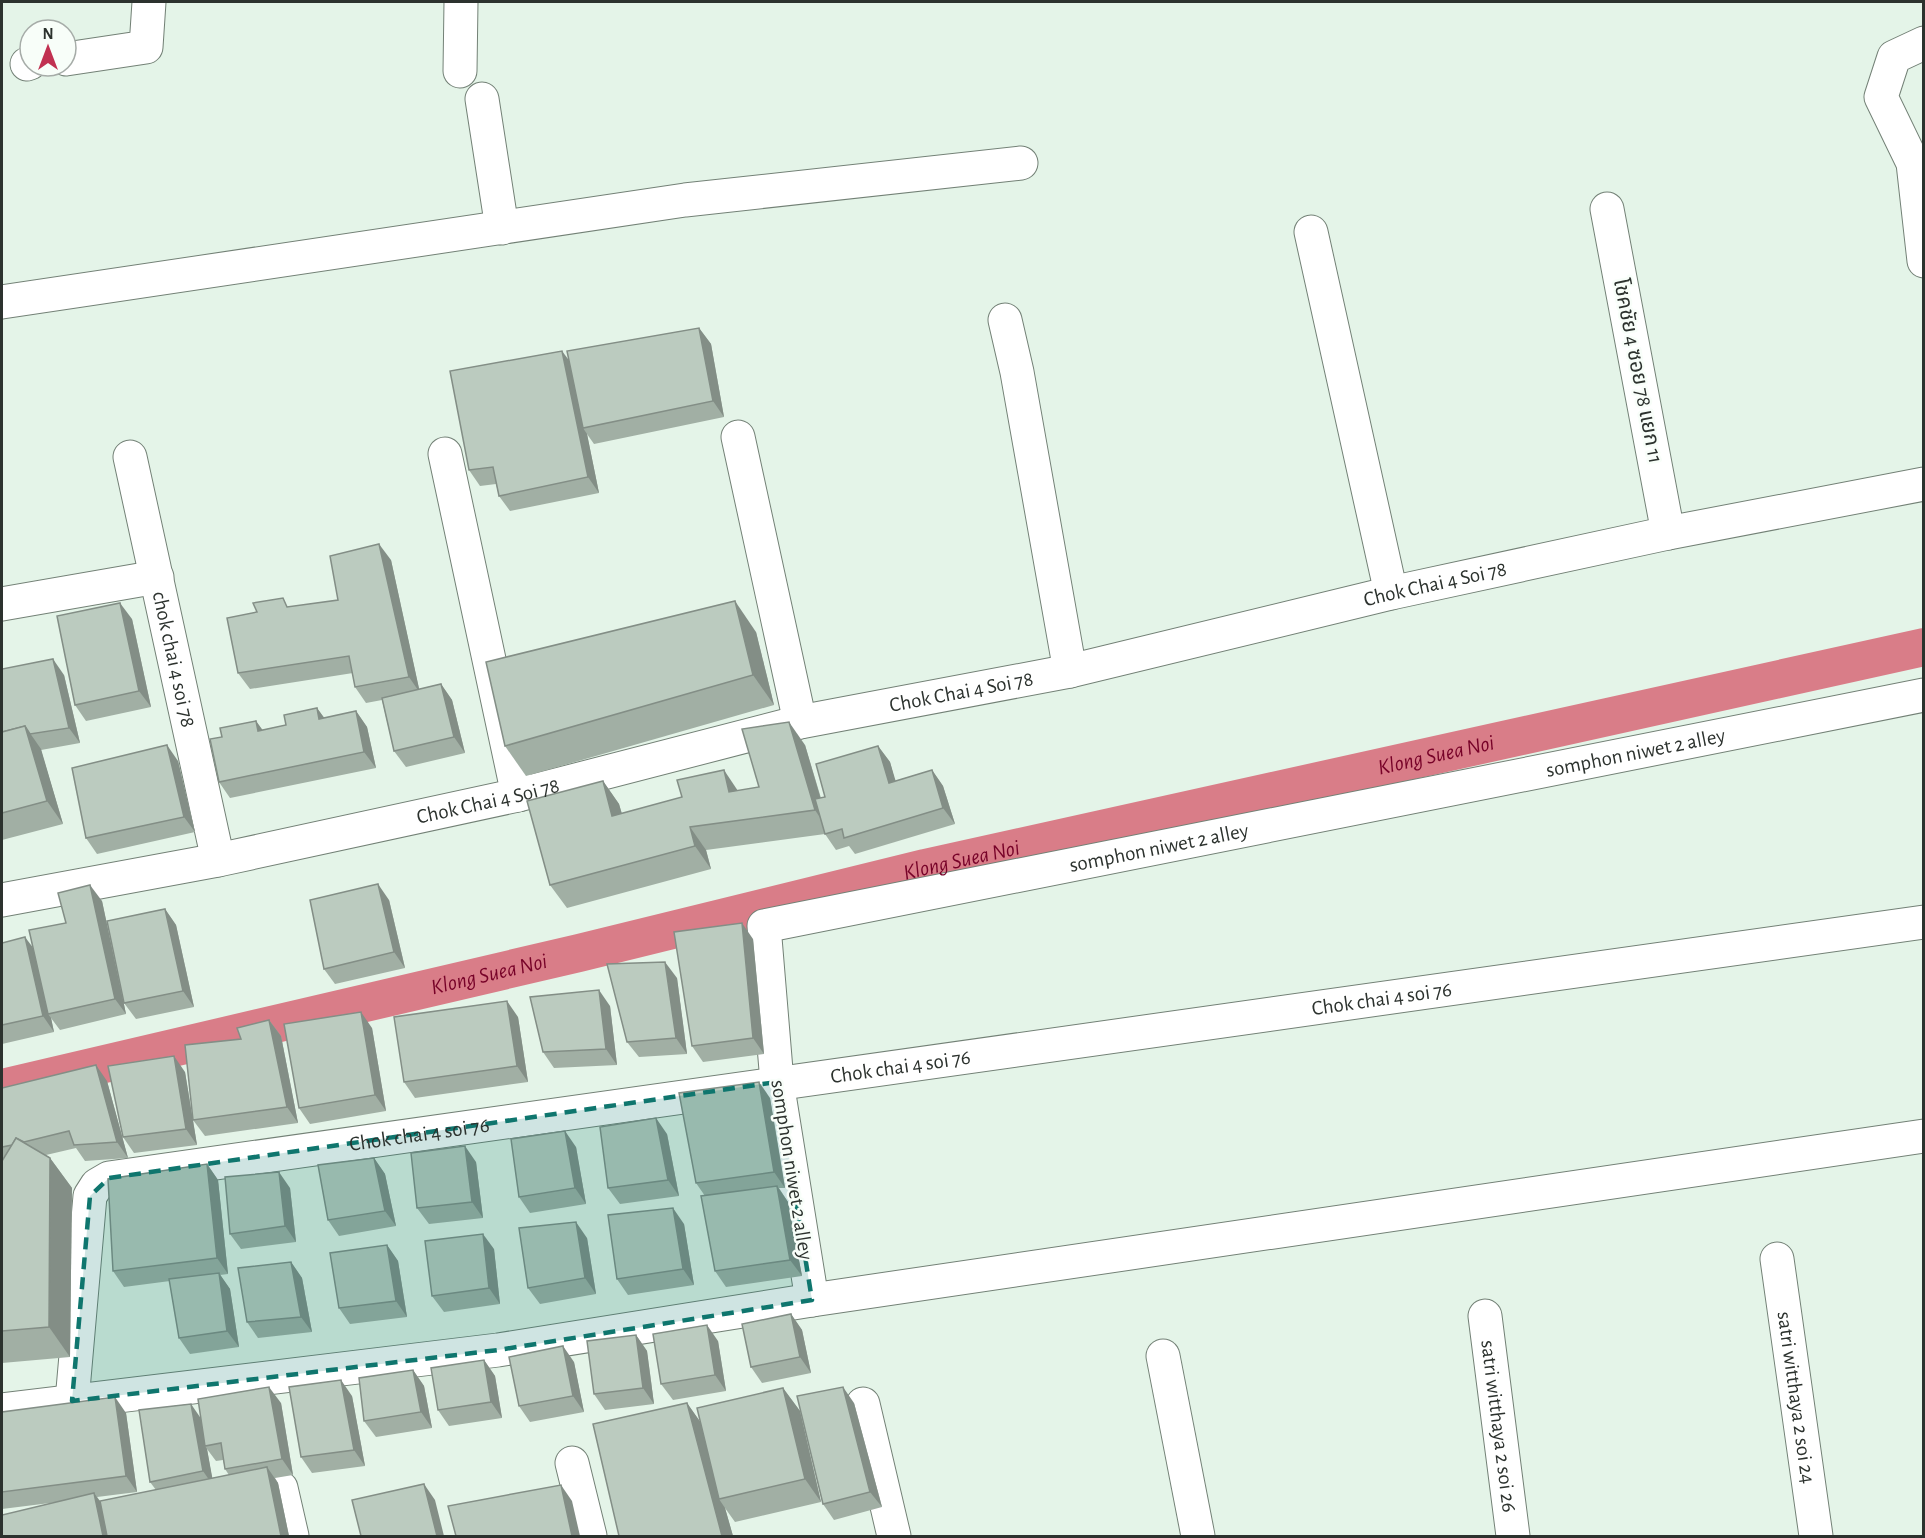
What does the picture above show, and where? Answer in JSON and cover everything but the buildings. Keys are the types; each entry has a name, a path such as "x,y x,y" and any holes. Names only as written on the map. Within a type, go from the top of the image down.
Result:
{"street":[{"path":"78,57 147,47 148,2"},
{"path":"460,71 461,2"},
{"path":"1923,43 1894,57 1881,97 1913,163 1923,261"},
{"path":"482,99 502,228"},
{"path":"2,302 685,200 1021,163"},
{"name":"โชคชัย 4 ซอย 78 แยก 11","path":"1607,209 1668,533"},
{"path":"1311,232 1391,593"},
{"path":"1005,320 1017,372 1070,671"},
{"path":"738,437 800,722"},
{"path":"445,454 518,795"},
{"name":"chok chai 4 soi 78","path":"130,457 218,860"},
{"name":"Chok Chai 4 Soi 78","path":"2,900 218,860 518,795 800,722 1070,671 1391,593 1668,533 1923,484"},
{"path":"2,604 157,577"},
{"name":"somphon niwet 2 alley","path":"812,1300 777,1082 764,926 1923,695"},
{"name":"Chok chai 4 soi 76","path":"72,1401 90,1196 97,1185 108,1178 1923,922"},
{"path":"2,1410 498,1350 812,1300 1923,1136"},
{"name":"satri witthaya 2 soi 24","path":"1777,1259 1816,1536"},
{"name":"satri witthaya 2 soi 26","path":"1485,1316 1514,1536"},
{"path":"1163,1356 1198,1536"},
{"path":"863,1404 894,1536"},
{"path":"572,1463 590,1536"},
{"path":"281,1488 292,1536"}],"highlighted area":[{"path":"777,1082 812,1300 498,1350 72,1401 90,1196 109,1178"}],"waterway":[{"name":"Klong Suea Noi","path":"2,1088 579,953 925,868 1924,647"}]}
